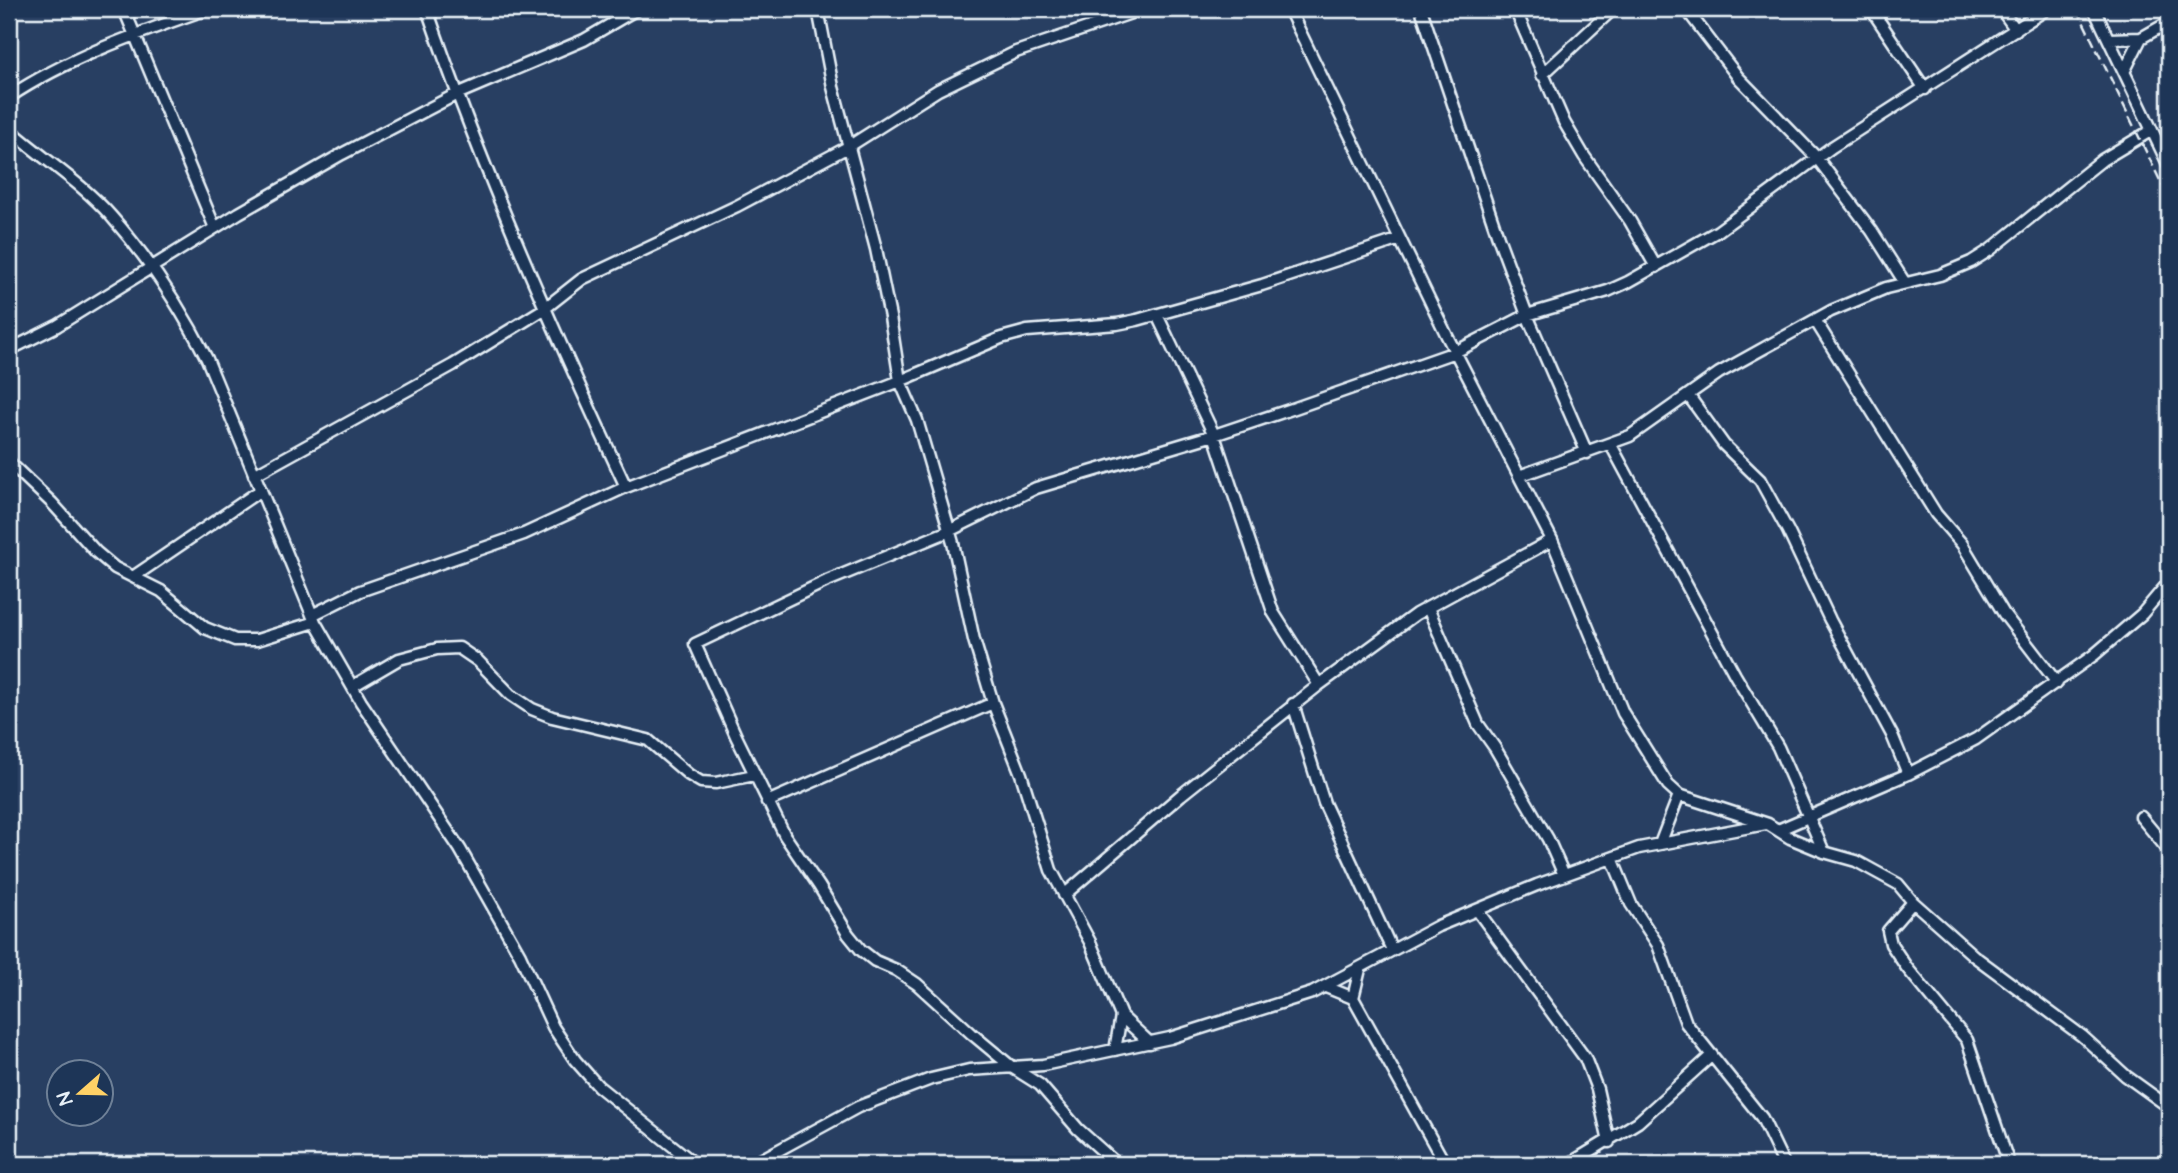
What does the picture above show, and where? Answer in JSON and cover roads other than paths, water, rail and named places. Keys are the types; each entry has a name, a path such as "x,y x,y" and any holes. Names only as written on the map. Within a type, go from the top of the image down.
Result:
{"street":[{"path":"124,9 215,228"},
{"path":"9,97 30,83 134,35 207,9"},
{"path":"427,9 457,94 544,309 626,487"},
{"path":"9,350 57,326 150,267 331,160 457,94 584,40 636,9"},
{"path":"818,9 833,87 876,249 900,381 917,420 949,531 974,640 993,703 1021,774 1043,850 1090,943 1121,1016 1150,1043"},
{"path":"254,475 453,365 544,309 582,279 605,266 737,206 848,146 938,90 1016,52 1143,9"},
{"path":"1289,9 1455,352 1552,540 1623,713 1668,785 1679,795 1768,824 1790,838 1856,861 1898,884 1913,902 1974,956 2082,1035 2126,1076 2169,1107"},
{"path":"1421,9 1527,315 1587,453"},
{"path":"1514,9 1531,41 1542,75 1578,146 1630,221 1656,267"},
{"path":"1542,75 1613,9"},
{"path":"1686,9 1738,77 1817,158 1872,232 1905,283"},
{"path":"1871,9 1925,89"},
{"path":"2001,9 2016,30"},
{"path":"1117,1164 1078,1129 1040,1084 1013,1068 917,984 896,970 875,961 861,950 848,934 819,886 799,860 767,802 695,644 827,581 949,531 1036,488 1214,435 1455,352 1527,315 1608,291 1718,231 1817,158 2047,9"},
{"path":"2094,9 2152,130 2166,149 2169,166"},
{"path":"2109,39 2141,38 2169,22"},
{"path":"2124,72 2141,38"},
{"path":"9,129 84,190 111,216 185,317 207,359 313,618 353,687 460,849 520,955 553,1027 575,1060 598,1086 695,1164"},
{"path":"1519,476 1630,436 1719,373 1870,293 1940,275 1971,262 1990,250 2102,160 2152,130"},
{"path":"9,462 60,510 96,552 115,568 161,591 205,628 235,640 257,640 313,618 360,590 524,534 626,487 900,381 1001,338 1027,331 1117,324 1157,315 1262,285 1400,239"},
{"path":"1157,315 1214,435 1273,612 1319,685"},
{"path":"1815,320 1936,514 1962,544 2004,614 2057,683"},
{"path":"1688,394 1724,444 1760,480 1788,531 1836,632 1892,735 1908,774"},
{"path":"1611,445 1735,675 1778,747 1824,852"},
{"path":"133,577 261,490"},
{"path":"1064,895 1319,685 1428,608 1552,540"},
{"path":"1778,830 1908,774 1976,740 2123,632 2169,582"},
{"path":"1428,608 1478,724 1502,759 1548,839 1564,875"},
{"path":"353,687 398,659 437,649 459,648 478,661 511,695 532,709 552,717 648,740 688,775 701,782 754,775"},
{"path":"767,802 993,703"},
{"path":"1293,704 1324,803 1392,950"},
{"path":"1660,844 1679,795"},
{"path":"2141,817 2169,851"},
{"path":"753,1164 858,1107 931,1079 969,1070 1043,1065 1150,1043 1303,996 1360,970 1438,926 1639,848 1768,824"},
{"path":"1612,858 1631,904 1658,945 1686,1023 1762,1118 1784,1164"},
{"path":"1913,902 1888,931 1891,944 1907,968 1967,1040 2009,1164"},
{"path":"1477,910 1584,1058 1597,1089 1609,1142"},
{"path":"1353,998 1360,970"},
{"path":"1325,987 1353,998 1445,1164"},
{"path":"1115,1050 1121,1016"},
{"path":"1569,1164 1638,1122 1712,1055"}],"railway":[{"path":"2077,9 2169,199"}]}
